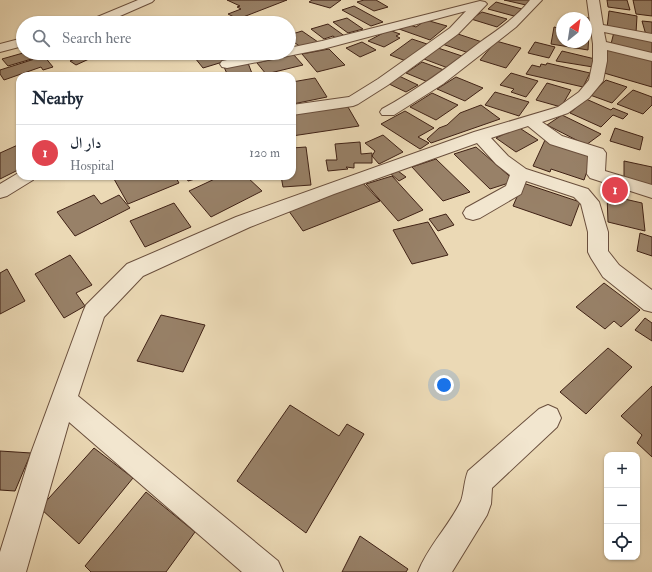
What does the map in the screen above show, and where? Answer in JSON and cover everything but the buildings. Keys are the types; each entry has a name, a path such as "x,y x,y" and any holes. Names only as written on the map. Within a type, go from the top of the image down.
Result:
{"street":[{"path":"110,16 148,0"},
{"path":"388,112 405,103 452,71 519,20 536,0"},
{"path":"10,572 45,453 94,312 135,270 243,222 327,190 445,150 480,136 563,110 584,95 596,81 600,61 593,0"},
{"path":"296,51 323,45 485,2"},
{"path":"296,109 353,101 383,82 454,31 485,2"},
{"path":"598,36 652,38"},
{"path":"598,36 652,57"},
{"path":"0,48 16,44"},
{"path":"227,64 247,60"},
{"path":"530,121 556,140 597,153 596,174 652,192"},
{"path":"480,136 502,160 520,173 580,192 590,202 598,232 598,252 611,270 652,303"},
{"path":"473,212 514,190 520,173"},
{"path":"0,192 20,180"},
{"path":"64,401 267,572"},
{"path":"434,572 476,504 478,481 548,418"}],"place":[{"name":"دار ال","path":"615,190"}]}
